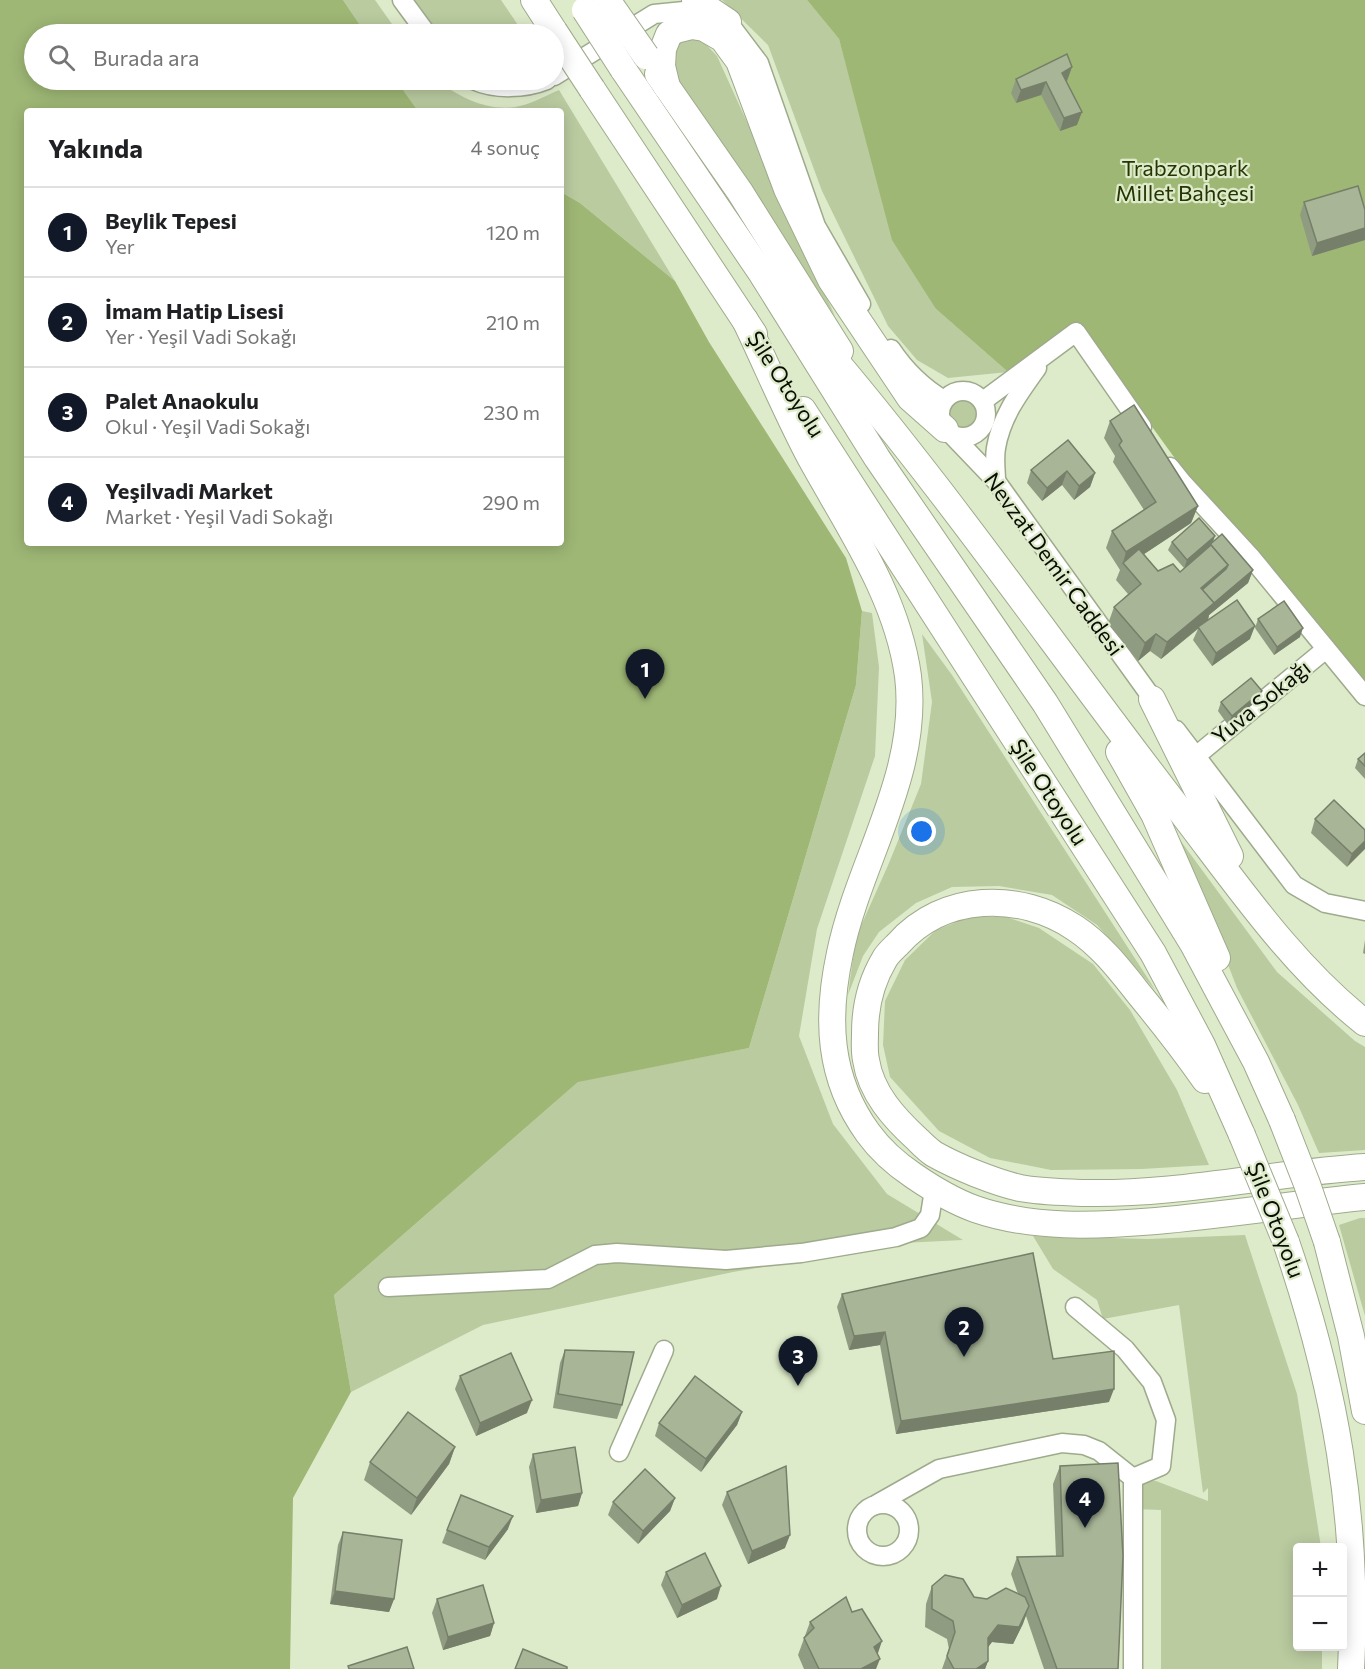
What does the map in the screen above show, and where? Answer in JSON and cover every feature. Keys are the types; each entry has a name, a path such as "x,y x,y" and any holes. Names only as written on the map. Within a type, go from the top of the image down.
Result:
{"highway":[{"name":"Şile Otoyolu","path":"534,0 549,24"},
{"path":"695,0 728,22"},
{"name":"Şile Otoyolu","path":"590,3 623,69 762,274 877,458 1045,703 1193,944 1256,1062 1308,1184 1327,1242 1351,1336 1365,1412"},
{"path":"590,3 646,56 740,192 876,407"},
{"path":"667,87 662,66 663,49 669,34 692,26 704,28 723,39 739,61 787,189 831,280 910,398 948,431"},
{"name":"Şile Otoyolu","path":"564,46 745,320 1153,953 1202,1046 1286,1242 1318,1343 1332,1401 1350,1526 1353,1627 1350,1669"},
{"path":"762,274 876,407 1126,741 1255,908 1324,988 1365,1023"},
{"path":"745,320 810,457 864,549 883,591 900,642 908,676 909,713 905,749 892,801 840,950 832,999 832,1045 839,1080 855,1115 878,1147 898,1166 934,1190 976,1209 1009,1217 1071,1225 1119,1224 1193,1218 1365,1197"},
{"path":"1067,660 1154,814 1213,948 1256,1062"},
{"path":"1152,699 1255,908"},
{"path":"1242,1135 1180,1044 1124,974 1099,947 1053,915 1034,908 1007,903 981,902 960,906 934,915 909,931 884,958 871,988 865,1020 865,1059 878,1094 897,1122 933,1153 992,1180 1021,1188 1113,1193 1178,1189 1365,1167"}],"street":[{"path":"402,0 420,24"},
{"path":"564,70 654,14 694,10 728,22 759,63 816,226 859,301 900,362 926,390 944,400"},
{"path":"996,482 985,409 971,392 964,390 949,395 944,400 940,414 948,431 958,437 974,435 984,424 985,409 1049,352 1076,332 1151,439"},
{"path":"996,482 996,450 1003,420 1019,393 1049,352"},
{"name":"Nevzat Demir Caddesi","path":"948,431 996,482 1152,699 1294,885 1325,903 1365,911"},
{"path":"1163,456 1182,483 1250,556 1365,696"},
{"name":"Yuva Sokağı","path":"1196,756 1326,649"},
{"path":"388,1287 548,1279 595,1255 617,1253 726,1260 801,1253 896,1237 921,1227 930,1215 934,1190"},
{"path":"1075,1307 1125,1349 1152,1382 1166,1420 1161,1466 1133,1478"},
{"path":"619,1452 664,1350"},
{"path":"877,1504 939,1469 1062,1443 1084,1445 1099,1451 1133,1478"},
{"path":"1133,1478 1133,1669"}],"green space":[{"path":"0,0 343,0 359,24 24,24 24,90 403,90 416,108 24,108 24,546 564,546 564,194 580,203 675,281 709,342 846,558 862,611 856,685 749,1048 578,1082 334,1295 351,1392 293,1498 290,1669 0,1669"},
{"path":"343,0 375,0 392,24 359,24"},
{"path":"414,0 501,0 517,24 432,24"},
{"path":"722,0 807,0 839,39 857,104 936,309 1008,372 948,378 917,360 888,326 822,191 768,45"},
{"name":"Trabzonpark Millet Bahçesi","path":"807,0 1365,0 1365,683 1200,493 1079,326 1008,372 936,309 892,240 839,39"},
{"path":"685,36 700,38 717,56 835,316 672,79 673,51"},
{"path":"403,90 451,90 487,106 509,108 416,108"},
{"path":"559,90 675,281 580,203 564,194 564,108 509,108 525,105"},
{"path":"962,398 973,403 978,414 973,425 962,430 951,425 946,414 951,403"},
{"path":"862,611 872,613 879,667 875,756 817,929 799,1036 833,1124 887,1194 963,1240 902,1243 733,1272 483,1325 351,1392 334,1295 579,1081 749,1048 856,685"},
{"path":"922,634 952,675 1156,991 1097,925 1052,895 999,886 952,887 916,903 879,932 863,956 848,995 856,937 921,784 932,702"},
{"path":"1180,840 1277,972 1355,1041 1365,1047 1365,1150 1319,1153 1298,1105 1237,988"},
{"path":"970,917 1006,917 1039,928 1093,964 1130,1010 1177,1090 1209,1165 1142,1169 1051,1170 990,1158 939,1131 890,1077 883,1045 885,1001 905,960 936,930"},
{"path":"1365,1218 1365,1316 1339,1225"},
{"path":"1245,1235 1297,1394 1320,1543 1293,1543 1293,1651 1322,1651 1322,1669 1161,1669 1161,1510 1134,1509 1133,1478 1156,1481 1208,1501 1208,1488 1203,1493 1179,1305 1103,1319 1097,1300 1053,1269 1033,1236 1148,1239"}],"building":[{"path":"1067,54 1072,67 1062,73 1082,112 1064,118 1046,82 1021,90 1016,79"},
{"path":"1358,186 1365,210 1365,228 1317,243 1304,202"},
{"path":"1134,405 1198,506 1126,552 1112,531 1156,502 1119,445 1122,441 1110,421"},
{"path":"1068,440 1095,473 1079,486 1067,471 1047,488 1031,470"},
{"path":"1199,518 1215,536 1187,560 1172,542"},
{"path":"1222,534 1253,570 1214,603 1202,590 1228,565 1211,545 1207,547"},
{"path":"1211,545 1228,565 1201,588 1214,603 1167,642 1156,634 1145,643 1114,607 1141,584 1123,563 1139,549 1158,571 1173,564 1180,572"},
{"path":"1237,600 1255,626 1216,653 1198,627"},
{"path":"1284,601 1303,628 1277,647 1258,619"},
{"path":"1251,678 1262,691 1232,716 1221,702"},
{"path":"1365,753 1365,766 1358,759"},
{"path":"1334,800 1365,830 1365,841 1352,854 1315,819"},
{"path":"1033,1253 1053,1359 1114,1351 1114,1389 901,1421 885,1332 854,1336 842,1294"},
{"path":"565,1350 634,1352 622,1405 558,1394"},
{"path":"511,1353 532,1400 480,1423 460,1376"},
{"path":"695,1376 742,1412 706,1459 659,1423"},
{"path":"408,1412 455,1447 417,1498 370,1462"},
{"path":"575,1447 582,1493 541,1500 533,1454"},
{"path":"1118,1463 1123,1556 1118,1669 1057,1669 1017,1557 1063,1556 1060,1466"},
{"path":"786,1466 790,1535 752,1551 727,1492"},
{"path":"645,1469 675,1498 643,1531 613,1502"},
{"path":"461,1495 513,1516 489,1547 447,1530"},
{"path":"343,1532 402,1540 394,1599 335,1591"},
{"path":"705,1553 721,1586 682,1605 666,1572"},
{"path":"945,1575 963,1579 974,1597 987,1599 1006,1588 1025,1597 1029,1606 1019,1627 998,1625 988,1638 988,1661 976,1669 954,1669 947,1656 955,1632 953,1621 932,1609 932,1586"},
{"path":"483,1585 494,1623 448,1637 437,1599"},
{"path":"846,1597 852,1612 862,1609 882,1641 874,1647 880,1659 861,1669 819,1669 804,1638 814,1628 810,1622"},
{"path":"407,1647 414,1669 349,1669 348,1666"},
{"path":"523,1649 567,1667 567,1669 515,1669"}],"place":[{"name":"Beylik Tepesi","path":"645,699"},
{"name":"İmam Hatip Lisesi","path":"964,1357"},
{"name":"Palet Anaokulu","path":"798,1386"},
{"name":"Yeşilvadi Market","path":"1085,1528"}]}
